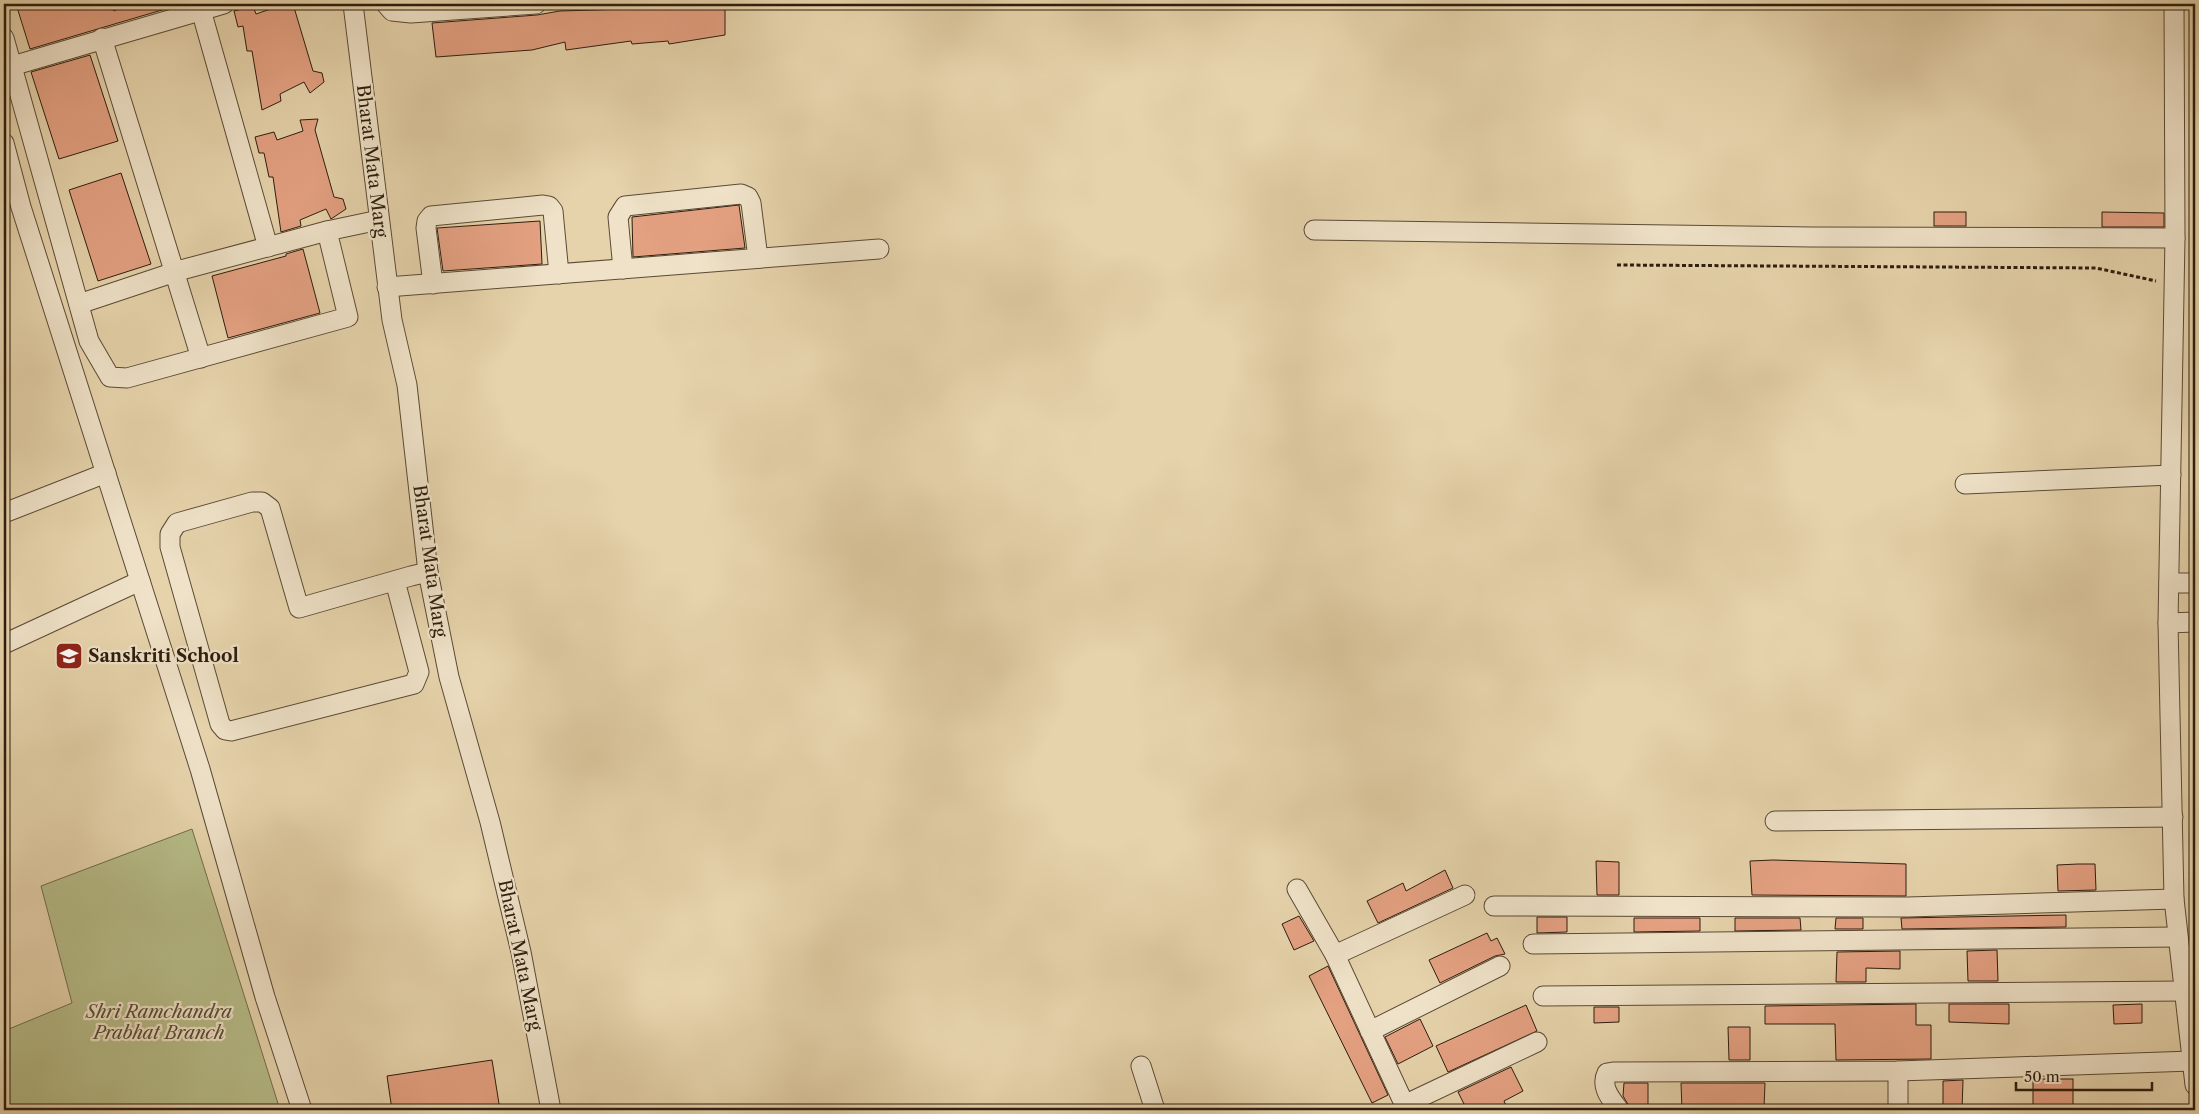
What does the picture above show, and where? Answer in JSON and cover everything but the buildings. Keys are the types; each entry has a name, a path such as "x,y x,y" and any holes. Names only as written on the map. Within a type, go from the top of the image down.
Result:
{"street":[{"path":"12,66 102,38 224,4"},
{"name":"Bharat Mata Marg","path":"353,4 387,287 392,320 407,385 428,572 449,677 490,822 521,952 551,1110"},
{"path":"386,4 392,11 412,13 536,4"},
{"path":"2174,4 2175,238 2168,623 2174,899 2195,1085"},
{"path":"201,10 268,247"},
{"path":"4,38 89,341 110,377 127,378 348,317 327,231"},
{"path":"102,38 201,358"},
{"path":"4,143 21,207 200,769 265,997 302,1110"},
{"path":"623,269 618,217 625,206 741,194 748,197 751,203 758,258"},
{"path":"433,284 426,228 427,221 431,216 543,205 553,211 559,274"},
{"path":"79,304 174,272 327,231 379,220"},
{"path":"1314,230 1811,237 2175,238"},
{"path":"387,287 879,249"},
{"path":"4,513 106,473"},
{"path":"1965,484 2171,475"},
{"path":"395,581 419,672 414,684 231,731 225,730 220,724 170,547 170,534 177,523 252,502 262,502 270,508 299,608 395,581 428,572"},
{"path":"4,644 140,581"},
{"path":"2169,583 2195,582"},
{"path":"2168,623 2195,622"},
{"path":"1775,821 2173,817"},
{"path":"1297,889 1335,955 1406,1108 1537,1042"},
{"path":"1335,955 1465,895"},
{"path":"1494,906 1908,907 2174,899"},
{"path":"1533,944 2178,937"},
{"path":"1370,1031 1500,966"},
{"path":"1543,996 2184,991"},
{"path":"1619,1110 1604,1088 1605,1078 1608,1073 1898,1071 2192,1061"},
{"path":"1141,1066 1155,1110"},
{"path":"1898,1071 1898,1110"}],"path":[{"path":"1617,265 2096,268 2174,285"}],"green space":[{"name":"Shri Ramchandra Prabhat Branch","path":"192,829 280,1110 4,1110 4,1031 72,1003 41,886"}],"place":[{"name":"Sanskriti School","path":"69,656"}]}
